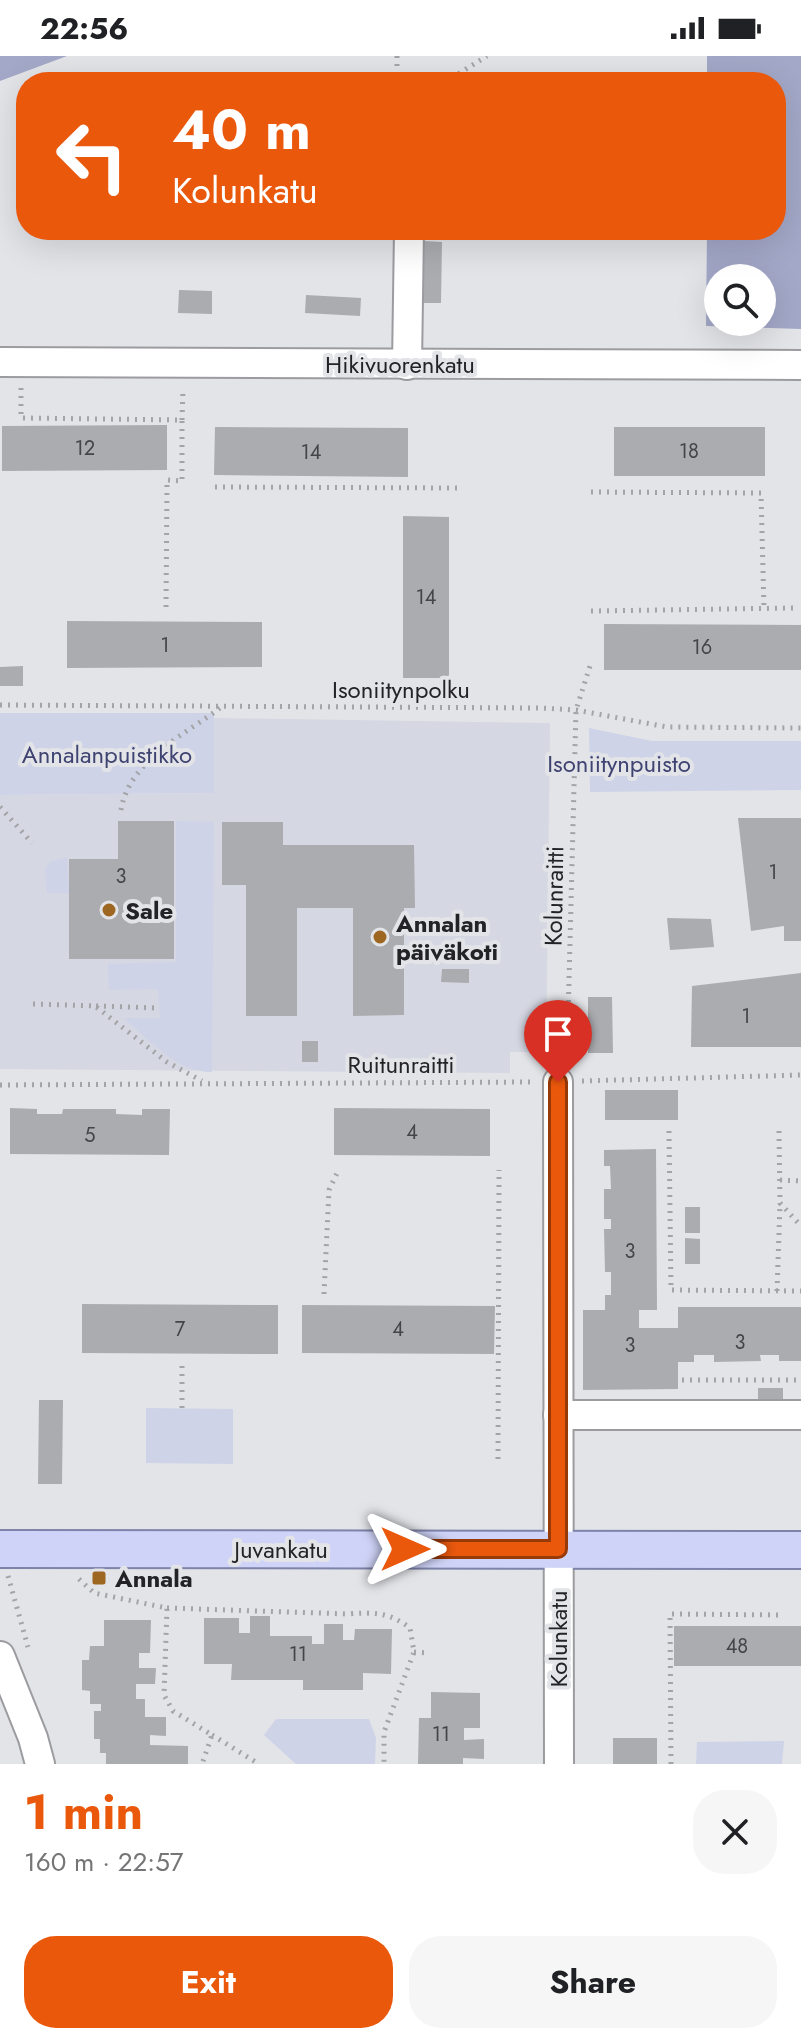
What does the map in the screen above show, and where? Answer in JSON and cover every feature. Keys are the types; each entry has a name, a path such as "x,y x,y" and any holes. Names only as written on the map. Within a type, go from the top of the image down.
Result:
{"main road":[{"name":"Juvankatu","path":"0,1549 801,1550"}],"street":[{"path":"407,365 409,240"},
{"name":"Hikivuorenkatu","path":"0,362 801,365"},
{"name":"Kolunkatu","path":"558,1082 559,1764"},
{"path":"558,1415 801,1415"},
{"path":"0,1656 33,1738 40,1764"}],"path":[{"path":"461,72 487,56"},
{"path":"21,383 21,418 182,420"},
{"path":"166,608 167,480 182,481 183,384"},
{"path":"215,487 457,488"},
{"path":"591,492 761,493 764,609"},
{"path":"591,611 793,608"},
{"name":"Kolunraitti","path":"558,1082 569,1044 576,710 590,666"},
{"name":"Isoniitynpolku","path":"0,705 576,710 667,727 801,728"},
{"path":"121,810 123,797 141,770 169,742 221,707"},
{"path":"0,807 32,843"},
{"path":"33,1004 157,1008"},
{"path":"95,1006 167,1062 203,1081"},
{"name":"Ruitunraitti","path":"0,1085 203,1081 558,1082 801,1075"},
{"path":"669,1131 671,1290 801,1291"},
{"path":"777,1291 779,1131"},
{"path":"498,1459 499,1170"},
{"path":"324,1294 329,1190 338,1171"},
{"path":"780,1180 801,1181"},
{"path":"780,1203 801,1226"},
{"path":"182,1366 182,1408"},
{"path":"682,1380 801,1380"},
{"path":"78,1578 94,1593 167,1608 348,1614 377,1611 398,1619 410,1628 414,1652 384,1732 384,1764"},
{"path":"167,1608 164,1695 173,1711 259,1764"},
{"path":"671,1764 670,1614 783,1615"},
{"path":"414,1652 429,1653"},
{"path":"202,1764 212,1735"}],"shaded area":[{"path":"0,56 67,56 24,72 16,72 16,75 0,81"},
{"path":"707,56 801,56 801,329 776,328 776,264 707,264 707,240 786,240 786,72 707,72"},
{"name":"Annalan päiväkoti","path":"214,718 550,723 546,1052 510,1052 510,1073 0,1069 0,795 214,793"}],"green space":[{"name":"Annalanpuistikko","path":"0,713 214,713 214,793 0,795"},
{"name":"Isoniitynpuisto","path":"589,728 652,741 801,741 801,790 590,792"},
{"path":"176,821 214,822 212,1072 199,1071 175,1061 124,1018 160,1018 158,989 109,990 108,964 176,962"},
{"path":"67,857 69,893 47,893 45,869 51,861"},
{"path":"146,1408 233,1409 233,1464 146,1463"},
{"path":"276,1719 369,1719 376,1738 375,1764 296,1764 264,1735"},
{"path":"784,1741 782,1764 696,1764 697,1742"}],"building":[{"path":"424,241 442,242 441,303 423,303"},
{"path":"179,290 212,291 212,314 178,313"},
{"path":"306,295 361,298 360,316 305,313"},
{"path":"167,425 167,470 2,471 2,426"},
{"path":"215,427 408,428 408,477 214,475"},
{"path":"614,427 765,427 765,476 614,476"},
{"path":"403,516 449,517 449,678 403,678"},
{"path":"67,621 262,622 262,667 67,668"},
{"path":"604,624 801,625 801,670 604,670"},
{"path":"23,666 23,686 0,686 0,667"},
{"path":"738,818 801,818 801,941 784,941 784,926 751,931"},
{"path":"118,821 174,821 174,959 69,959 69,859 118,859"},
{"path":"222,822 283,822 283,845 414,845 415,908 404,908 404,1015 353,1016 353,908 297,908 297,1016 246,1016 246,885 222,885"},
{"path":"667,918 711,919 714,947 670,950"},
{"path":"442,969 469,969 469,983 441,982"},
{"path":"801,973 801,1047 691,1047 692,986"},
{"path":"588,997 612,997 613,1053 588,1053"},
{"path":"302,1041 318,1041 318,1062 302,1062"},
{"path":"605,1090 678,1090 678,1120 605,1120"},
{"path":"10,1108 37,1109 37,1114 62,1114 63,1109 116,1109 116,1114 142,1115 142,1109 170,1109 169,1155 10,1154"},
{"path":"334,1108 490,1109 490,1156 334,1155"},
{"path":"656,1149 657,1310 639,1310 639,1328 678,1328 678,1307 801,1307 801,1361 779,1361 779,1355 760,1355 761,1361 714,1362 714,1355 694,1355 694,1362 678,1362 678,1389 583,1390 583,1310 605,1310 605,1295 611,1295 611,1272 605,1272 604,1229 611,1229 611,1219 604,1219 604,1189 611,1189 610,1166 604,1166 604,1150"},
{"path":"685,1207 700,1207 700,1233 685,1233"},
{"path":"685,1238 700,1239 700,1264 685,1264"},
{"path":"82,1304 278,1305 278,1354 82,1353"},
{"path":"302,1305 495,1306 494,1354 302,1353"},
{"path":"758,1388 783,1388 783,1400 758,1400"},
{"path":"39,1400 63,1400 62,1484 38,1484"},
{"path":"250,1616 270,1616 270,1636 312,1636 312,1644 324,1644 324,1624 343,1624 343,1640 354,1640 355,1629 392,1629 391,1674 363,1673 363,1690 303,1690 303,1680 231,1680 232,1664 204,1664 204,1618 239,1618 239,1633 250,1633"},
{"path":"104,1620 151,1620 150,1653 139,1653 139,1668 156,1668 155,1684 136,1684 136,1699 145,1699 145,1717 166,1717 166,1736 150,1735 150,1745 188,1746 188,1764 106,1764 106,1753 100,1753 100,1739 94,1739 94,1711 101,1711 101,1704 90,1704 90,1691 82,1690 82,1660 89,1660 90,1646 104,1646"},
{"path":"674,1626 801,1626 801,1666 674,1666"},
{"path":"431,1692 480,1693 480,1728 464,1728 464,1740 484,1739 484,1759 463,1758 463,1764 418,1764 419,1718 431,1718"},
{"path":"613,1738 657,1738 657,1764 613,1764"}],"place":[{"name":"Sale","path":"109,910"},
{"name":"Annalan päiväkoti","path":"380,937"},
{"name":"Annala","path":"99,1578"}],"route":[{"path":"405,1549 558,1549 558,1082"}]}
